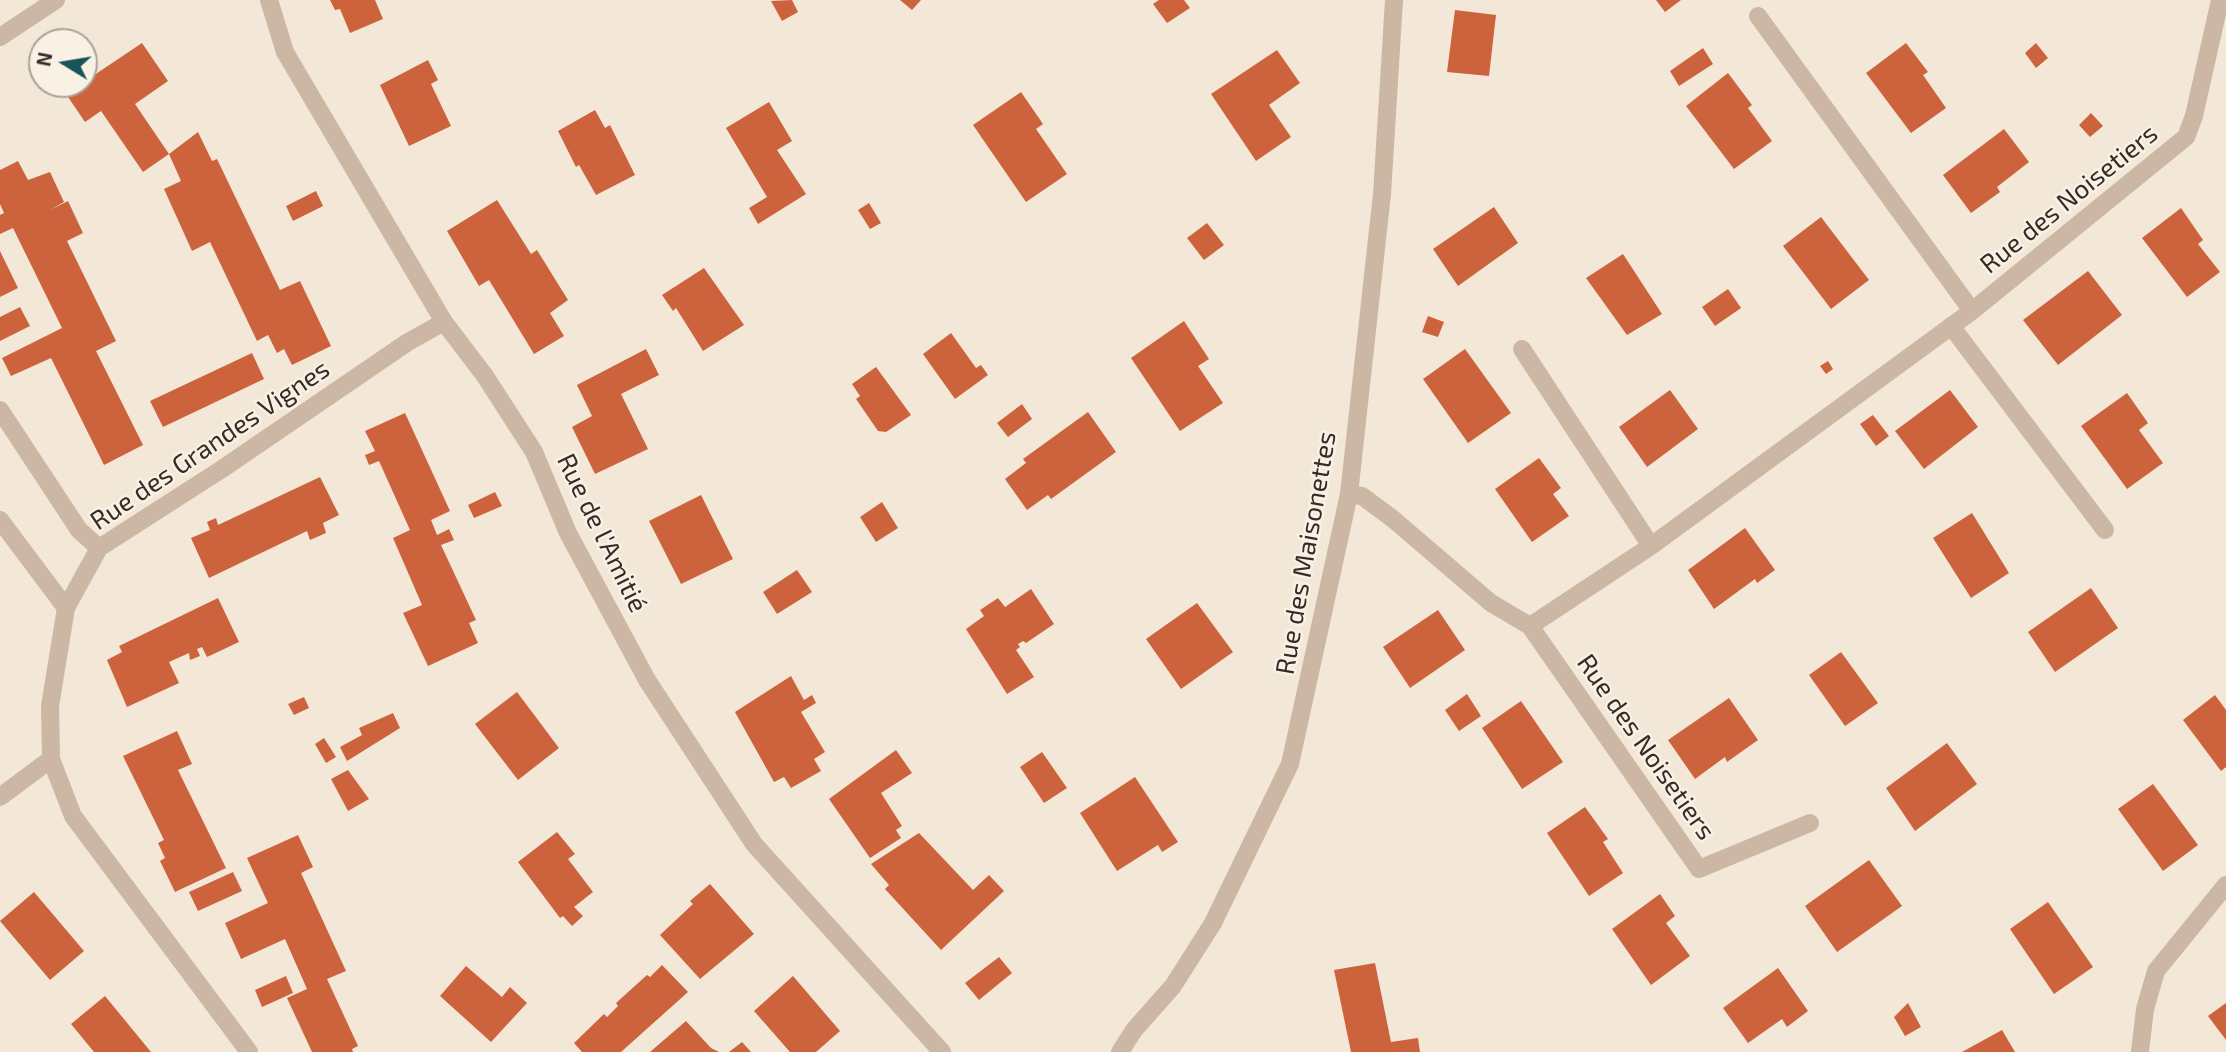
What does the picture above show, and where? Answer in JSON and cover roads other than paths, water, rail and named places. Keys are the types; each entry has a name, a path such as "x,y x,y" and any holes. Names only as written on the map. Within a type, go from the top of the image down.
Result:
{"street":[{"path":"0,37 56,0"},
{"name":"Rue de l'Amitié","path":"269,0 285,52 444,322 485,376 534,452 568,533 647,680 754,844 942,1052"},
{"name":"Rue des Maisonettes","path":"1120,1052 1134,1030 1172,986 1213,923 1290,764 1349,494 1382,194 1394,0"},
{"name":"Rue des Noisetiers","path":"1530,626 1651,546 1972,312 2186,137 2194,116 2220,0"},
{"name":"Rue des Noisetiers","path":"1758,16 1972,312"},
{"name":"Rue des Grandes Vignes","path":"249,1052 73,816 51,759 50,706 66,608 99,548 222,469 408,342 444,322"},
{"path":"1951,326 2105,530"},
{"path":"1522,349 1651,546"},
{"path":"0,410 79,530 99,548"},
{"name":"Rue des Noisetiers","path":"1349,494 1362,496 1394,519 1491,603 1530,626 1699,869 1810,823"},
{"path":"0,520 66,608"},
{"path":"0,797 51,759"},
{"path":"2140,1052 2145,1009 2156,971 2226,886"},
{"name":"Rue des Maisonettes","path":"1108,1052 1134,1030"}]}
